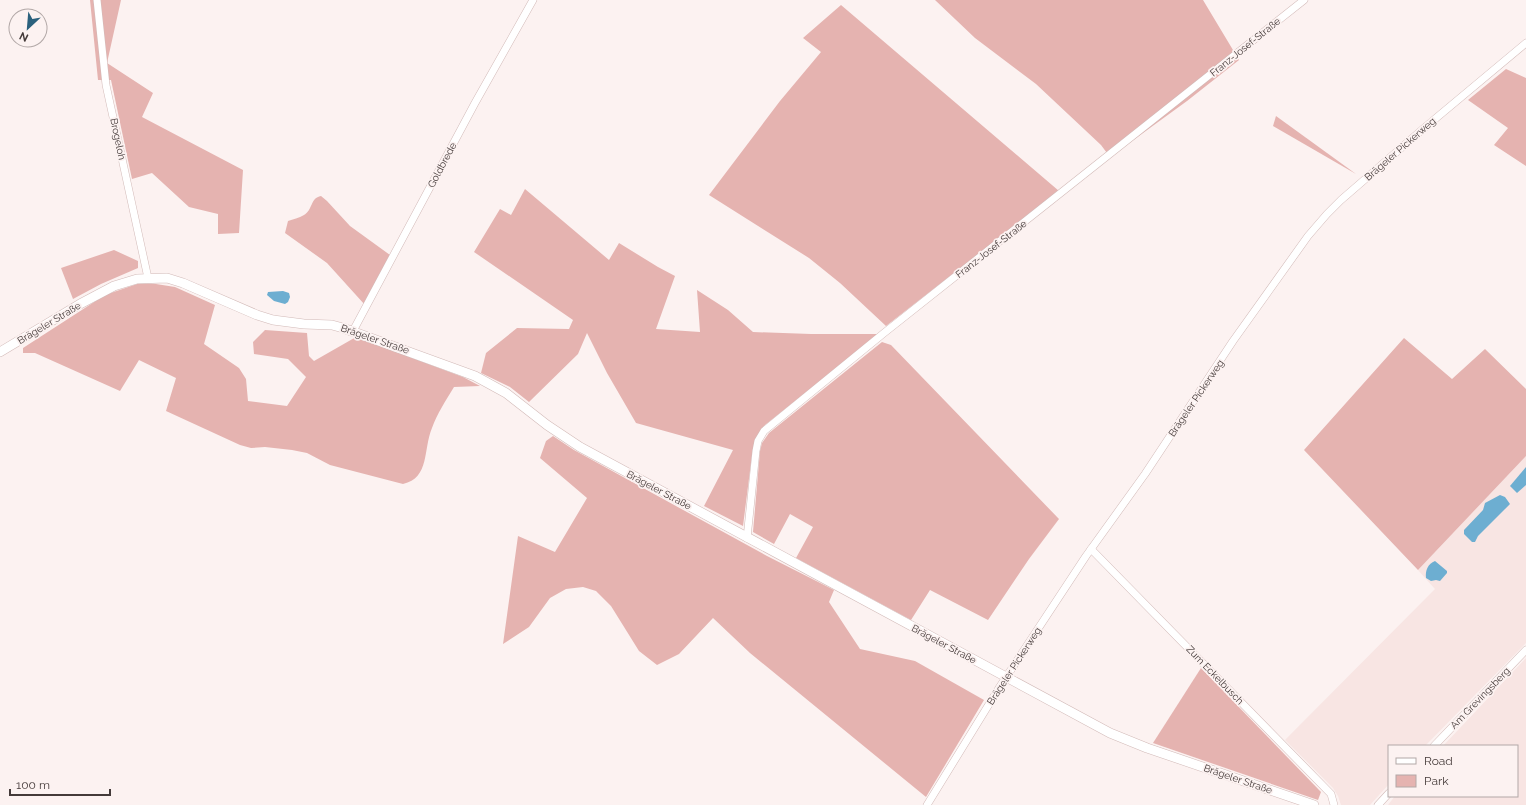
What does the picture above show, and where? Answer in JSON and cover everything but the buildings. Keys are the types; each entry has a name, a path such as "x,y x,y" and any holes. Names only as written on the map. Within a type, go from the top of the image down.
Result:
{"street":[{"name":"Brogeloh","path":"97,0 106,85 148,278"},
{"name":"Goldbrede","path":"353,331 475,103 533,0"},
{"name":"Franz-Josef-Straße","path":"748,538 756,451 758,441 764,431 884,333 1304,0"},
{"name":"Brägeler Pickerweg","path":"927,805 1006,677 1091,549 1145,474 1233,341 1308,236 1327,214 1417,134 1526,43"},
{"name":"Brägeler Straße","path":"0,352 85,301 114,286 126,281 148,278 167,278 183,283 257,315 274,320 304,324 332,325 353,331 459,370 490,384 506,393 546,425 580,447 1110,733 1129,741 1314,805"},
{"name":"Zum Eckelbusch","path":"1091,549 1331,794 1334,805"},
{"name":"Am Grevingsberg","path":"1435,745 1526,650"},
{"path":"1378,805 1388,794"}],"shaded area":[{"path":"1526,456 1526,643 1426,745 1388,745 1388,785 1370,805 1341,805 1333,788 1285,740 1435,589 1418,570"},
{"path":"1526,658 1526,805 1388,805 1394,797 1518,797 1518,745 1444,745"}],"green space":[{"path":"90,0 121,0 107,63 153,93 142,117 243,170 239,233 218,234 218,214 189,207 152,173 132,179 111,80 98,80"},
{"path":"935,0 1203,0 1239,60 1187,101 1110,157 1101,145 1036,84 975,38"},
{"path":"841,5 1059,191 886,326 840,283 809,258 709,195 780,101 821,52 803,38"},
{"path":"1506,69 1526,78 1526,166 1494,145 1508,128 1468,100"},
{"path":"1276,116 1356,174 1273,126"},
{"path":"525,189 609,260 619,243 675,276 656,329 700,332 697,290 728,310 753,332 879,334 765,425 756,439 752,455 743,526 704,506 733,450 636,423 607,373 587,333 578,354 529,402 510,387 481,373 486,353 517,328 569,329 573,320 474,252 500,209 511,215"},
{"path":"321,196 350,226 390,255 365,305 327,263 285,233 288,221 307,213 315,199"},
{"path":"114,250 138,261 138,268 101,284 73,299 61,268"},
{"path":"140,283 175,287 215,305 204,344 239,368 246,379 248,401 287,406 306,377 288,359 254,354 253,342 265,330 307,333 309,356 314,361 356,337 463,377 480,386 454,387 434,423 429,436 422,469 418,476 412,481 403,484 330,465 307,453 265,447 251,448 240,445 166,411 176,378 139,360 120,391 35,353 23,353 23,348 105,295"},
{"path":"1404,338 1452,379 1485,349 1526,389 1526,456 1418,570 1304,450"},
{"path":"882,342 891,345 1059,519 1029,559 988,620 930,590 911,620 796,558 813,527 790,514 774,544 753,532 762,443 769,433"},
{"path":"553,436 574,450 767,556 834,590 829,602 860,649 915,661 984,700 926,797 750,653 713,618 679,654 657,665 639,651 611,606 596,591 583,587 566,589 550,598 529,627 503,644 518,536 555,552 587,498 540,458 546,441"},
{"path":"1201,668 1321,792 1318,800 1153,743"}],"water":[{"path":"283,291 289,293 290,297 288,302 285,304 274,301 267,295 268,292"},
{"path":"1526,467 1526,485 1517,493 1510,486"},
{"path":"1500,495 1505,497 1510,504 1478,536 1475,542 1472,542 1464,534 1464,530 1483,510 1485,503"},
{"path":"1435,561 1447,571 1440,581 1431,581 1426,578 1426,572 1430,564"}]}
